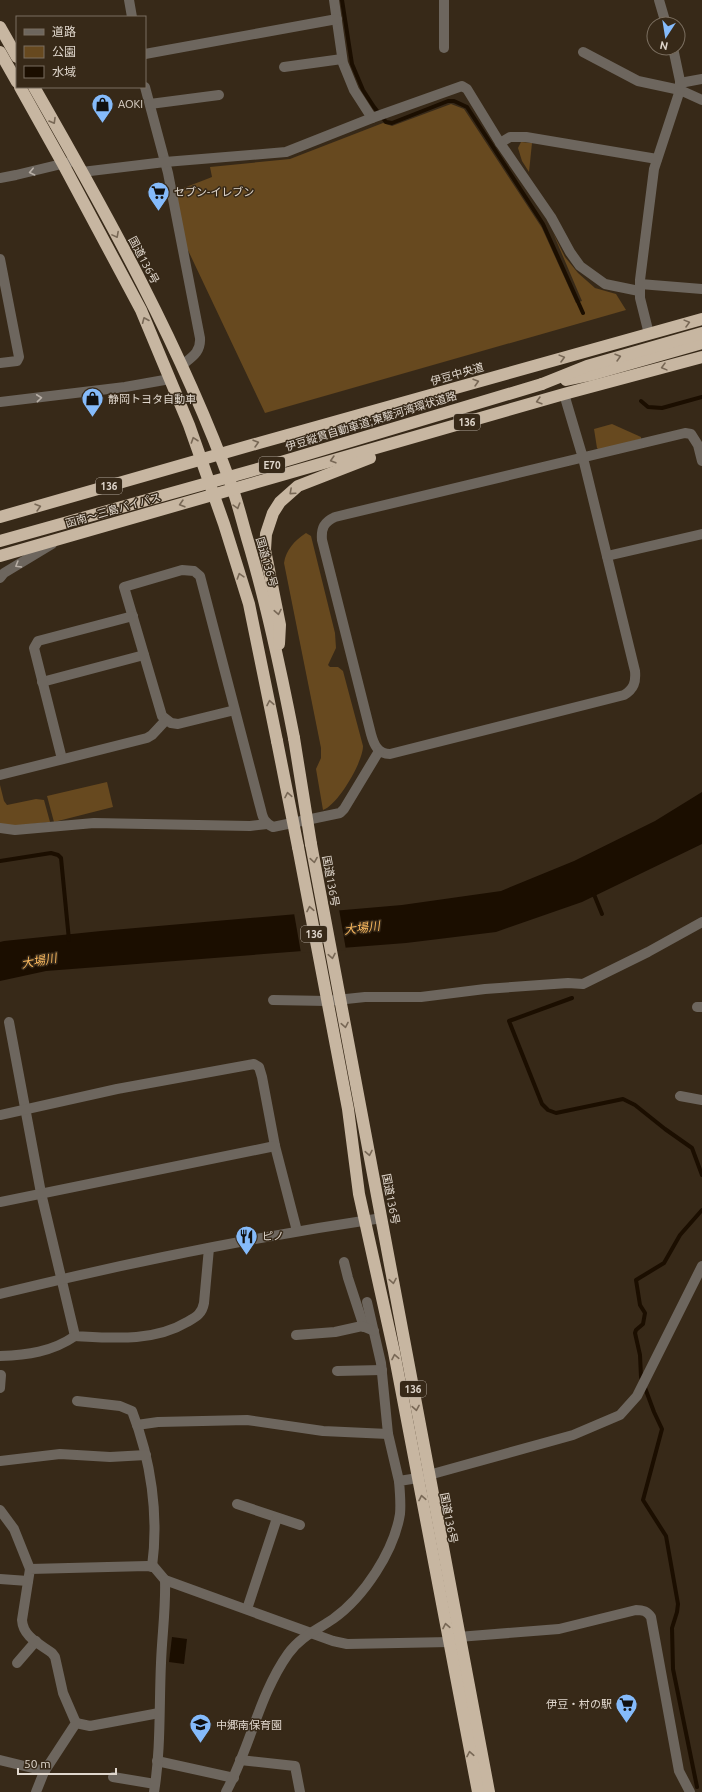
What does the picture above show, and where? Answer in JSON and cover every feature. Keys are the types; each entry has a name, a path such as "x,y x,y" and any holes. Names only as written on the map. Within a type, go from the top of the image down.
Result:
{"highway":[{"path":"0,28 16,55"},
{"path":"0,52 16,80"},
{"name":"国道136号","path":"21,88 141,310 170,379 214,495 249,604 298,847 348,1109 354,1166 364,1221 423,1476"},
{"name":"国道136号","path":"35,88 82,172 144,289 182,365 232,489 258,574 278,656 294,738 337,987 382,1218 423,1476 454,1639 488,1792"},
{"name":"伊豆中央道","path":"219,454 702,319"},
{"path":"542,384 587,366 702,333"},
{"path":"542,384 590,375 702,343"},
{"name":"136","path":"232,489 564,394 702,357"},
{"name":"伊豆縦貫自動車道;東駿河湾環状道路","path":"0,541 261,468 542,384"},
{"path":"278,656 280,625 265,550 269,523 280,502 298,486 312,480 361,460 435,439 470,421"},
{"name":"136","path":"0,517 219,454"},
{"name":"函南～三島バイパス","path":"0,556 232,489"},
{"name":"国道136号","path":"454,1639 478,1792"}],"street":[{"path":"129,0 132,16"},
{"path":"334,0 342,58 354,90 372,118"},
{"path":"444,0 444,48"},
{"path":"659,0 664,16"},
{"path":"146,54 337,18"},
{"path":"583,52 638,81 680,87 702,100"},
{"path":"649,334 640,288 648,210 657,159 680,87 674,56"},
{"path":"284,67 342,58"},
{"path":"680,87 702,79"},
{"path":"82,172 165,162 286,152 372,118 462,86 467,89 500,143 551,217 570,252 580,266 605,284 640,288 702,289"},
{"path":"145,88 165,162 200,344 196,354 182,365"},
{"path":"150,104 220,95"},
{"path":"500,143 510,137 526,137 657,159"},
{"path":"0,178 76,161"},
{"path":"0,259 19,357 17,361 0,363"},
{"path":"0,402 143,385 170,379"},
{"path":"564,394 582,458 635,671 634,687 630,692 605,700 390,754 385,754 379,751 374,744 371,734 324,548 321,532 324,525 329,520 335,518 582,458 685,433 691,434 695,439 702,460"},
{"path":"607,556 702,534"},
{"path":"0,578 4,573 61,539"},
{"path":"235,710 178,724 166,720 162,716 124,587 182,570 194,571 200,576 235,710 263,818 267,824 273,827 340,814 344,810 379,751"},
{"path":"62,759 34,648 38,641 133,616"},
{"path":"42,682 144,655"},
{"path":"0,775 147,738 152,735 166,720"},
{"path":"0,828 15,830 94,823 250,826 267,824"},
{"path":"273,1000 327,1001 365,997 441,995 485,989 568,983 583,984 648,952 702,922"},
{"path":"9,1022 41,1193 75,1336"},
{"path":"0,1115 117,1089 254,1064 259,1066 262,1077 275,1146 297,1231"},
{"path":"680,1096 702,1100"},
{"path":"0,1202 275,1146"},
{"path":"0,1294 61,1279 209,1248 297,1231 382,1218"},
{"path":"0,1356 38,1353 75,1336 131,1337 169,1332 197,1316 202,1311 209,1248"},
{"path":"344,1262 364,1327"},
{"path":"399,1480 423,1476 573,1435 620,1415 637,1396 702,1266"},
{"path":"226,1792 234,1778 240,1760 275,1678 288,1655 298,1642 311,1632 333,1619 355,1599 367,1585 387,1553 396,1533 400,1513 399,1480 388,1434 382,1370 367,1302"},
{"path":"296,1335 335,1332 364,1327 374,1331"},
{"path":"337,1371 382,1370"},
{"path":"0,1388 1,1375"},
{"path":"77,1401 120,1406 132,1411 146,1455 153,1497 156,1530 152,1567"},
{"path":"137,1425 158,1422 247,1420 323,1431 388,1434"},
{"path":"0,1461 60,1454 110,1457 146,1455"},
{"path":"237,1504 300,1525"},
{"path":"0,1510 14,1529 30,1569 22,1627 26,1634 52,1653 55,1657 63,1693 76,1723 84,1726 96,1726 159,1713"},
{"path":"247,1609 277,1518"},
{"path":"30,1569 122,1566 152,1567 157,1570 165,1580 347,1644 454,1639 540,1632 583,1624 636,1610 643,1610 651,1617 679,1771 690,1792"},
{"path":"0,1579 28,1581"},
{"path":"112,1777 155,1788 162,1632 166,1600 165,1580"},
{"path":"17,1663 36,1641"},
{"path":"36,1792 45,1771 76,1723"},
{"path":"0,1760 45,1771"},
{"path":"240,1760 295,1766 300,1792"},
{"path":"157,1761 234,1778"}],"green space":[{"path":"451,104 464,109 542,228 576,303 582,301 553,233 565,257 578,273 595,288 616,294 626,310 265,413 186,246 176,191 212,177 210,167 290,159 383,123 392,126"},
{"path":"521,142 532,143 529,172 522,161 518,148"},
{"path":"612,424 641,437 641,439 599,450 597,448 594,429"},
{"path":"306,533 311,536 335,633 336,648 328,665 330,667 338,667 343,671 363,746 359,762 349,782 336,800 323,810 316,769 321,758 321,748 284,563 291,546"},
{"path":"107,782 113,807 54,822 47,796"},
{"path":"0,785 4,801 7,805 36,799 44,800 50,822 6,827 0,824"}],"water":[{"name":"大場川","path":"702,792 702,844 582,902 496,932 406,943 46,971 0,981 0,942 4,941 101,931 402,905 501,891 574,861 655,821"},
{"path":"172,1637 187,1639 184,1664 169,1662"}],"pier":[{"path":"339,909 346,950 301,953 294,913"}],"waterway":[{"path":"342,0 352,64 363,90 374,107 386,122 392,123 448,101 454,101 467,107 543,224 583,313"},
{"path":"641,401 648,407 662,408 702,397"},
{"path":"0,861 51,853 58,855 61,858 69,940"},
{"path":"593,892 602,914"},
{"path":"572,998 509,1021 542,1104 548,1110 556,1113 623,1099 635,1105 692,1148 702,1175"},
{"path":"697,1787 673,1669 672,1628 678,1604 666,1536 643,1500 662,1429 641,1377 640,1355 635,1333 636,1330 643,1324 645,1313 640,1305 636,1280 664,1263 680,1235 702,1210"}],"place":[{"name":"AOKI","path":"103,124"},
{"name":"セブン-イレブン","path":"158,212"},
{"name":"静岡トヨタ自動車","path":"92,418"},
{"name":"ピノ","path":"247,1256"},
{"name":"伊豆・村の駅","path":"627,1724"},
{"name":"中郷南保育園","path":"201,1744"}]}
